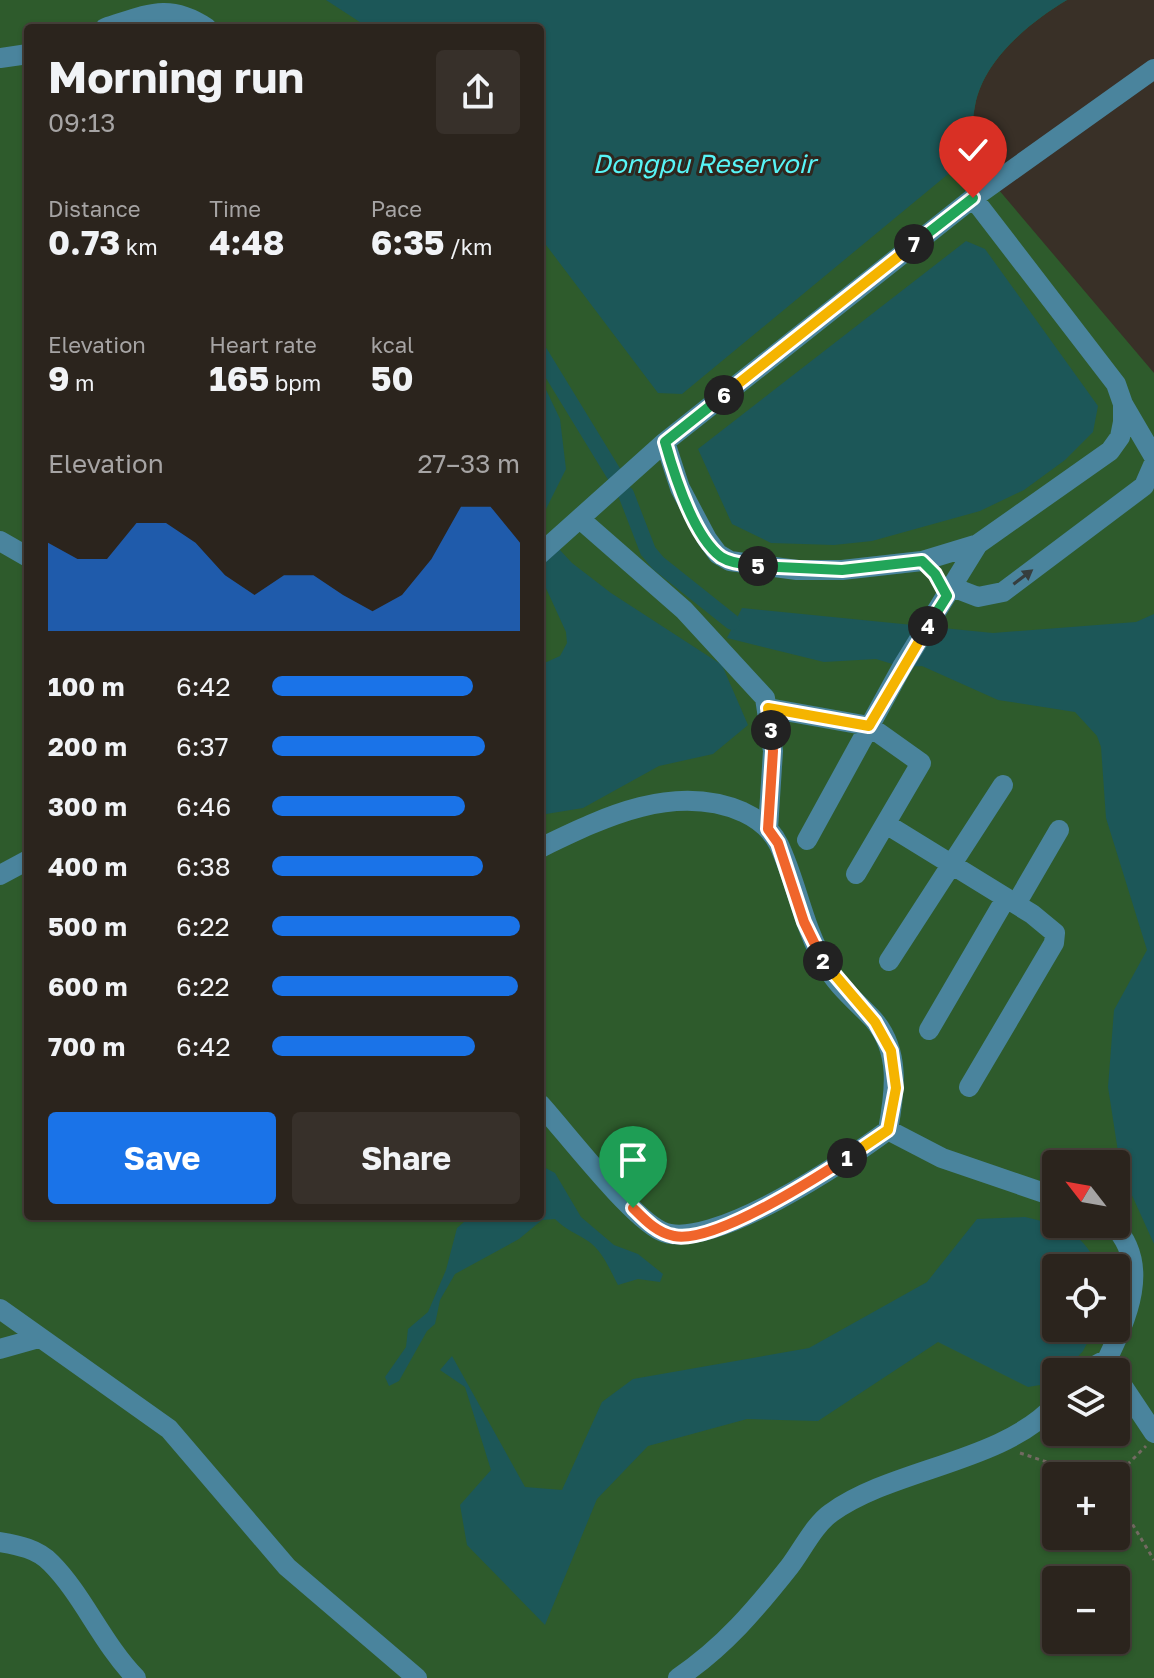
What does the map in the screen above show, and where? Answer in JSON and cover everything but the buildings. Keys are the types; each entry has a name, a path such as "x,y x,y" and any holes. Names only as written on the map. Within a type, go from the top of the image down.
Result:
{"street":[{"path":"117,24 158,11 186,14 201,24"},
{"path":"0,58 24,55"},
{"path":"544,551 665,442 973,198 1154,69"},
{"path":"946,598 1003,592 1144,486 1152,450 1123,404 1116,384 973,198"},
{"path":"665,442 693,513 707,539 723,558 738,564 797,570 842,570 922,561 978,544 1110,451 1122,431 1123,404"},
{"path":"580,519 684,610 760,690 768,708 773,751 768,829"},
{"path":"0,541 24,555"},
{"path":"807,840 902,667 978,544"},
{"path":"922,561 935,574 946,598"},
{"path":"768,708 869,726 921,763 856,874"},
{"path":"889,961 1003,785"},
{"path":"544,846 618,813 659,802 727,805 755,817 778,843 804,922 826,967 875,1022 891,1051 896,1088 888,1130 817,1177 730,1224 689,1237 656,1229 633,1208 544,1108"},
{"path":"886,824 1053,929 1054,943 969,1087"},
{"path":"929,1030 1059,830"},
{"path":"0,875 24,862"},
{"path":"888,1130 942,1158 1042,1192"},
{"path":"1116,1358 1134,1284 1129,1249 1122,1238"},
{"path":"0,1309 169,1429 287,1567 417,1678"},
{"path":"0,1349 39,1338"},
{"path":"1130,1398 1154,1435"},
{"path":"678,1678 747,1622 830,1513 993,1444 1042,1418"},
{"path":"0,1542 22,1545 51,1562 113,1654 136,1678"}],"path":[{"path":"1129,1462 1154,1435"},
{"path":"993,1444 1047,1462"},
{"path":"1130,1520 1154,1560"}],"green space":[{"path":"0,0 1067,0 1024,31 988,73 974,112 970,156 1154,373 1154,1678 0,1678"}],"water":[{"name":"Dongpu Reservoir","path":"326,0 1067,0 1024,31 988,73 975,106 970,156 682,394 658,393 544,242 544,24 363,24"},
{"path":"966,241 985,249 1098,406 1093,432 1065,460 1024,490 980,511 872,541 834,545 771,543 732,524 698,449"},
{"path":"544,385 560,419 566,469 545,511 546,535 572,563 611,593 722,665 748,725 713,754 659,766 583,808 544,814 544,663 560,656 567,643 566,632 544,584"},
{"path":"742,608 993,633 1136,622 1154,614 1154,1244 1130,1191 1130,1150 1118,1150 1108,1087 1114,1010 1147,950 1106,818 1101,747 1097,736 1075,712 998,700 922,666 902,667 876,659 824,662 727,638"},
{"path":"544,1167 555,1173 581,1217 614,1245 638,1254 663,1274 660,1282 638,1279 618,1285 593,1245 555,1219 544,1220"},
{"path":"1025,1217 1042,1221 1042,1238 1077,1238 1092,1254 1042,1254 1042,1342 1088,1342 1077,1358 1042,1358 1042,1385 1028,1387 938,1342 818,1421 747,1419 648,1446 597,1499 545,1625 467,1545 460,1505 491,1470 465,1387 440,1370 452,1356 525,1487 562,1490 602,1402 633,1379 809,1348 927,1282 977,1219"},
{"path":"466,1220 542,1220 519,1239 455,1274 440,1300 435,1324 427,1331 399,1381 389,1386 385,1377 406,1347 408,1329 428,1312 446,1270 457,1228"}],"waterway":[{"path":"544,360 614,474"},
{"path":"626,494 648,551 658,563 732,622"}],"route":[{"path":"633,1208 649,1224 665,1233 689,1237 730,1224 817,1177 888,1130 896,1088 891,1051 875,1022 826,967 804,922 778,843 768,829 773,751 768,708 869,726 947,596 935,574 922,561 842,570 797,570 738,564 723,558 707,539 680,488 665,442 973,198"}]}
